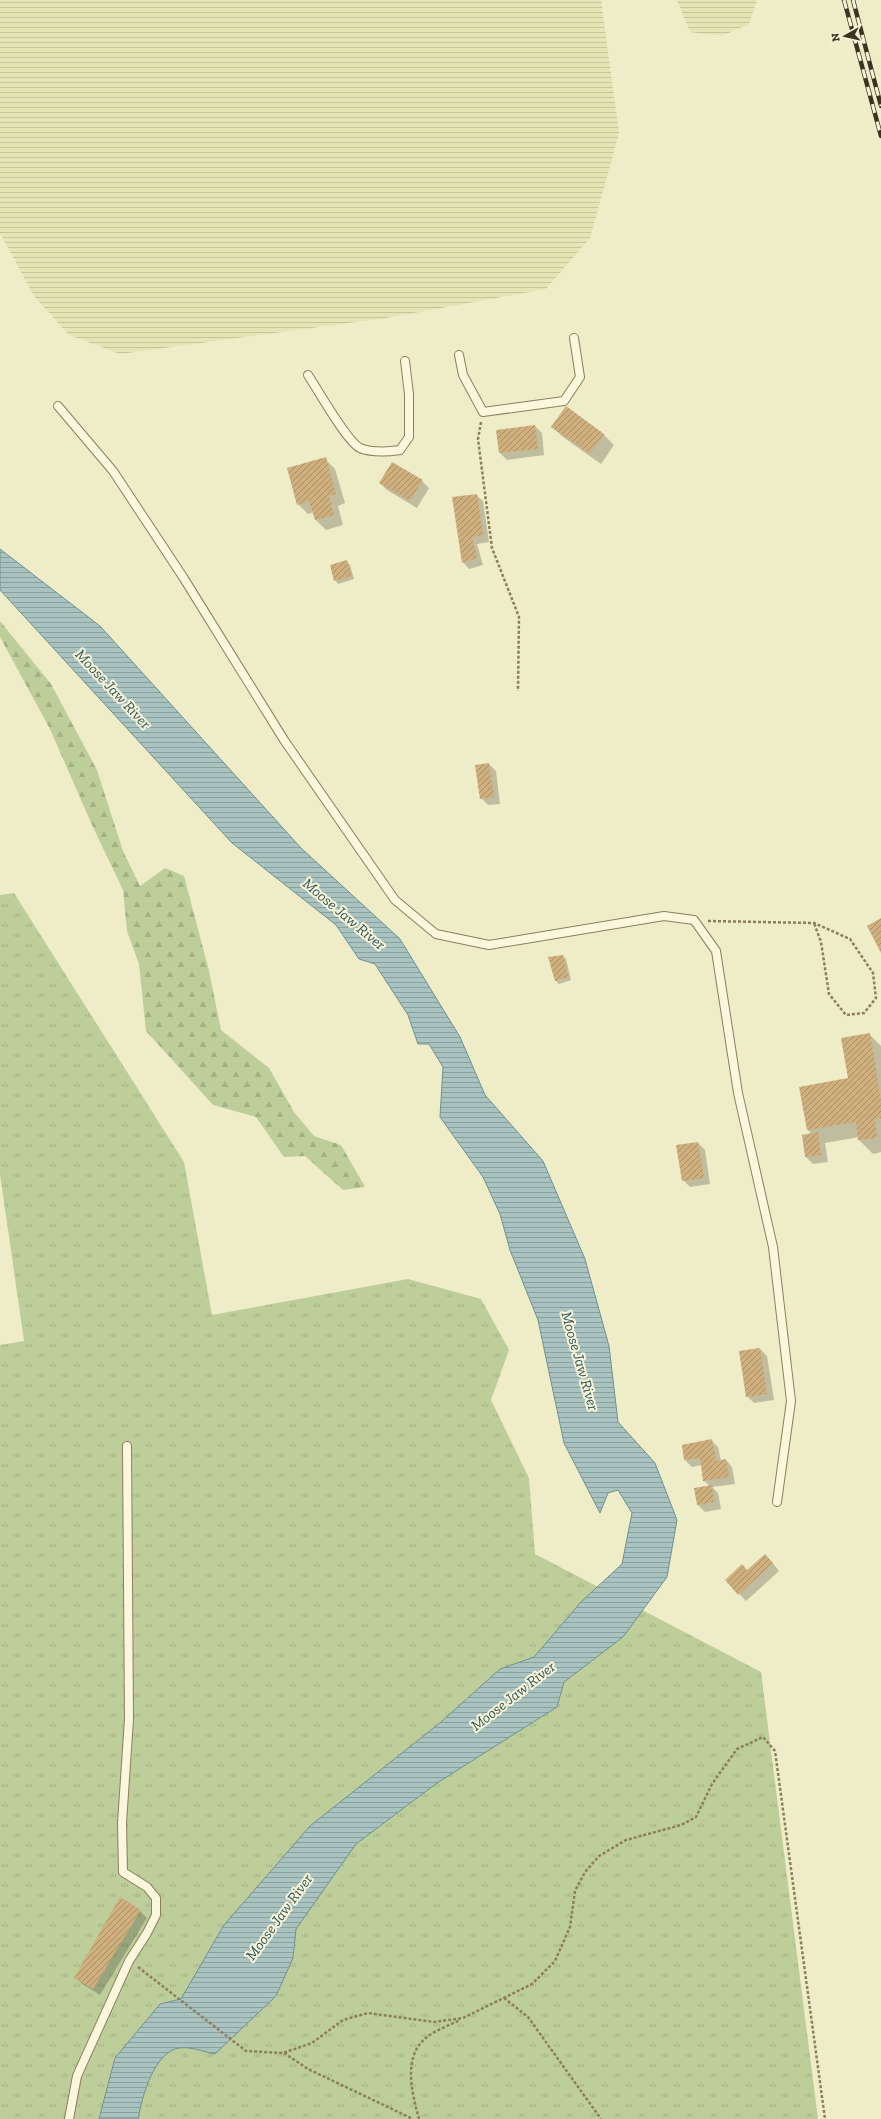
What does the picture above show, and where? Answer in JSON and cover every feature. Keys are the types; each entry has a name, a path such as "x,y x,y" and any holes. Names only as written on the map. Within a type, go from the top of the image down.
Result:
{"lane":[{"path":"459,355 463,375 483,412 564,401 580,377 574,338"},
{"path":"308,375 343,429 359,448 384,453 400,450 409,437 409,394 405,361"},
{"path":"58,406 113,471 183,577 284,740 396,900 436,934 489,945 664,916 694,920 716,951 738,1093 773,1247 791,1401 777,1502"},
{"path":"69,2119 77,2076 129,1961 147,1934 156,1915 156,1898 147,1887 123,1872 122,1823 129,1719 127,1446"}],"path":[{"path":"483,412 478,439 492,548 519,617 518,691"},
{"path":"694,920 814,923 850,940 873,973 876,998 864,1013 846,1015 829,994 822,942 814,923"},
{"path":"419,2119 411,2089 412,2057 426,2037 532,1984 555,1961 570,1927 575,1890 585,1872 599,1856 626,1840 681,1825 696,1818 712,1784 738,1750 763,1737 775,1751 825,2119"},
{"path":"129,1961 171,1992 246,2052 283,2053 312,2043 343,2020 368,2013 434,2022 463,2018"},
{"path":"504,1998 528,2017 601,2119"},
{"path":"283,2053 308,2069 413,2119"}],"green space":[{"path":"0,0 601,0 619,133 590,238 546,289 386,318 120,354 69,335 34,296 0,233"},
{"path":"677,0 757,0 749,24 722,36 690,32"},
{"path":"0,621 51,684 97,770 123,851 140,886 165,868 184,876 209,971 221,1030 269,1068 294,1112 314,1136 341,1145 365,1187 343,1190 305,1156 284,1157 256,1117 213,1105 146,1031 139,964 127,931 123,890 92,825 50,729 0,637"},
{"path":"14,893 184,1162 212,1315 408,1279 481,1299 509,1350 491,1400 529,1478 535,1554 761,1672 818,2119 0,2119 0,1345 24,1341 0,1174 0,895"}],"water":[{"name":"Moose Jaw River","path":"0,549 100,626 301,848 400,939 460,1037 485,1095 543,1161 585,1259 609,1346 618,1422 655,1463 677,1520 667,1577 623,1637 564,1682 557,1707 437,1783 356,1844 296,1929 293,1958 276,1996 215,2054 192,2048 179,2048 170,2051 156,2066 146,2088 138,2119 99,2119 115,2058 160,2004 181,1999 224,1925 310,1826 441,1722 500,1669 534,1657 581,1602 622,1564 632,1513 618,1490 608,1493 600,1513 564,1443 538,1320 510,1250 500,1214 483,1177 440,1117 443,1067 429,1044 418,1044 408,1015 375,964 359,959 336,925 232,843 0,590"}],"building":[{"path":"566,406 604,434 590,454 551,427"},
{"path":"535,425 538,449 499,453 496,430"},
{"path":"326,457 336,494 329,496 334,515 315,520 309,501 297,505 287,468"},
{"path":"392,462 423,480 410,501 379,483"},
{"path":"477,494 483,535 472,537 477,558 462,563 452,497"},
{"path":"347,560 352,576 334,581 330,565"},
{"path":"489,763 494,797 480,799 475,765"},
{"path":"881,918 881,953 867,926"},
{"path":"563,955 568,977 555,981 548,957"},
{"path":"870,1033 881,1101 881,1118 875,1119 877,1138 858,1140 856,1122 807,1130 799,1087 848,1078 841,1038"},
{"path":"818,1132 821,1155 805,1157 802,1135"},
{"path":"698,1142 704,1178 682,1181 676,1145"},
{"path":"760,1348 767,1394 746,1397 739,1351"},
{"path":"712,1439 716,1461 726,1459 729,1477 703,1481 700,1458 684,1460 682,1445"},
{"path":"712,1485 714,1502 697,1505 694,1488"},
{"path":"765,1554 773,1563 738,1595 725,1580 742,1564 747,1570"},
{"path":"120,1897 141,1910 93,1989 74,1978"}],"railway":[{"path":"844,0 881,136"},
{"path":"853,0 881,106"}]}
